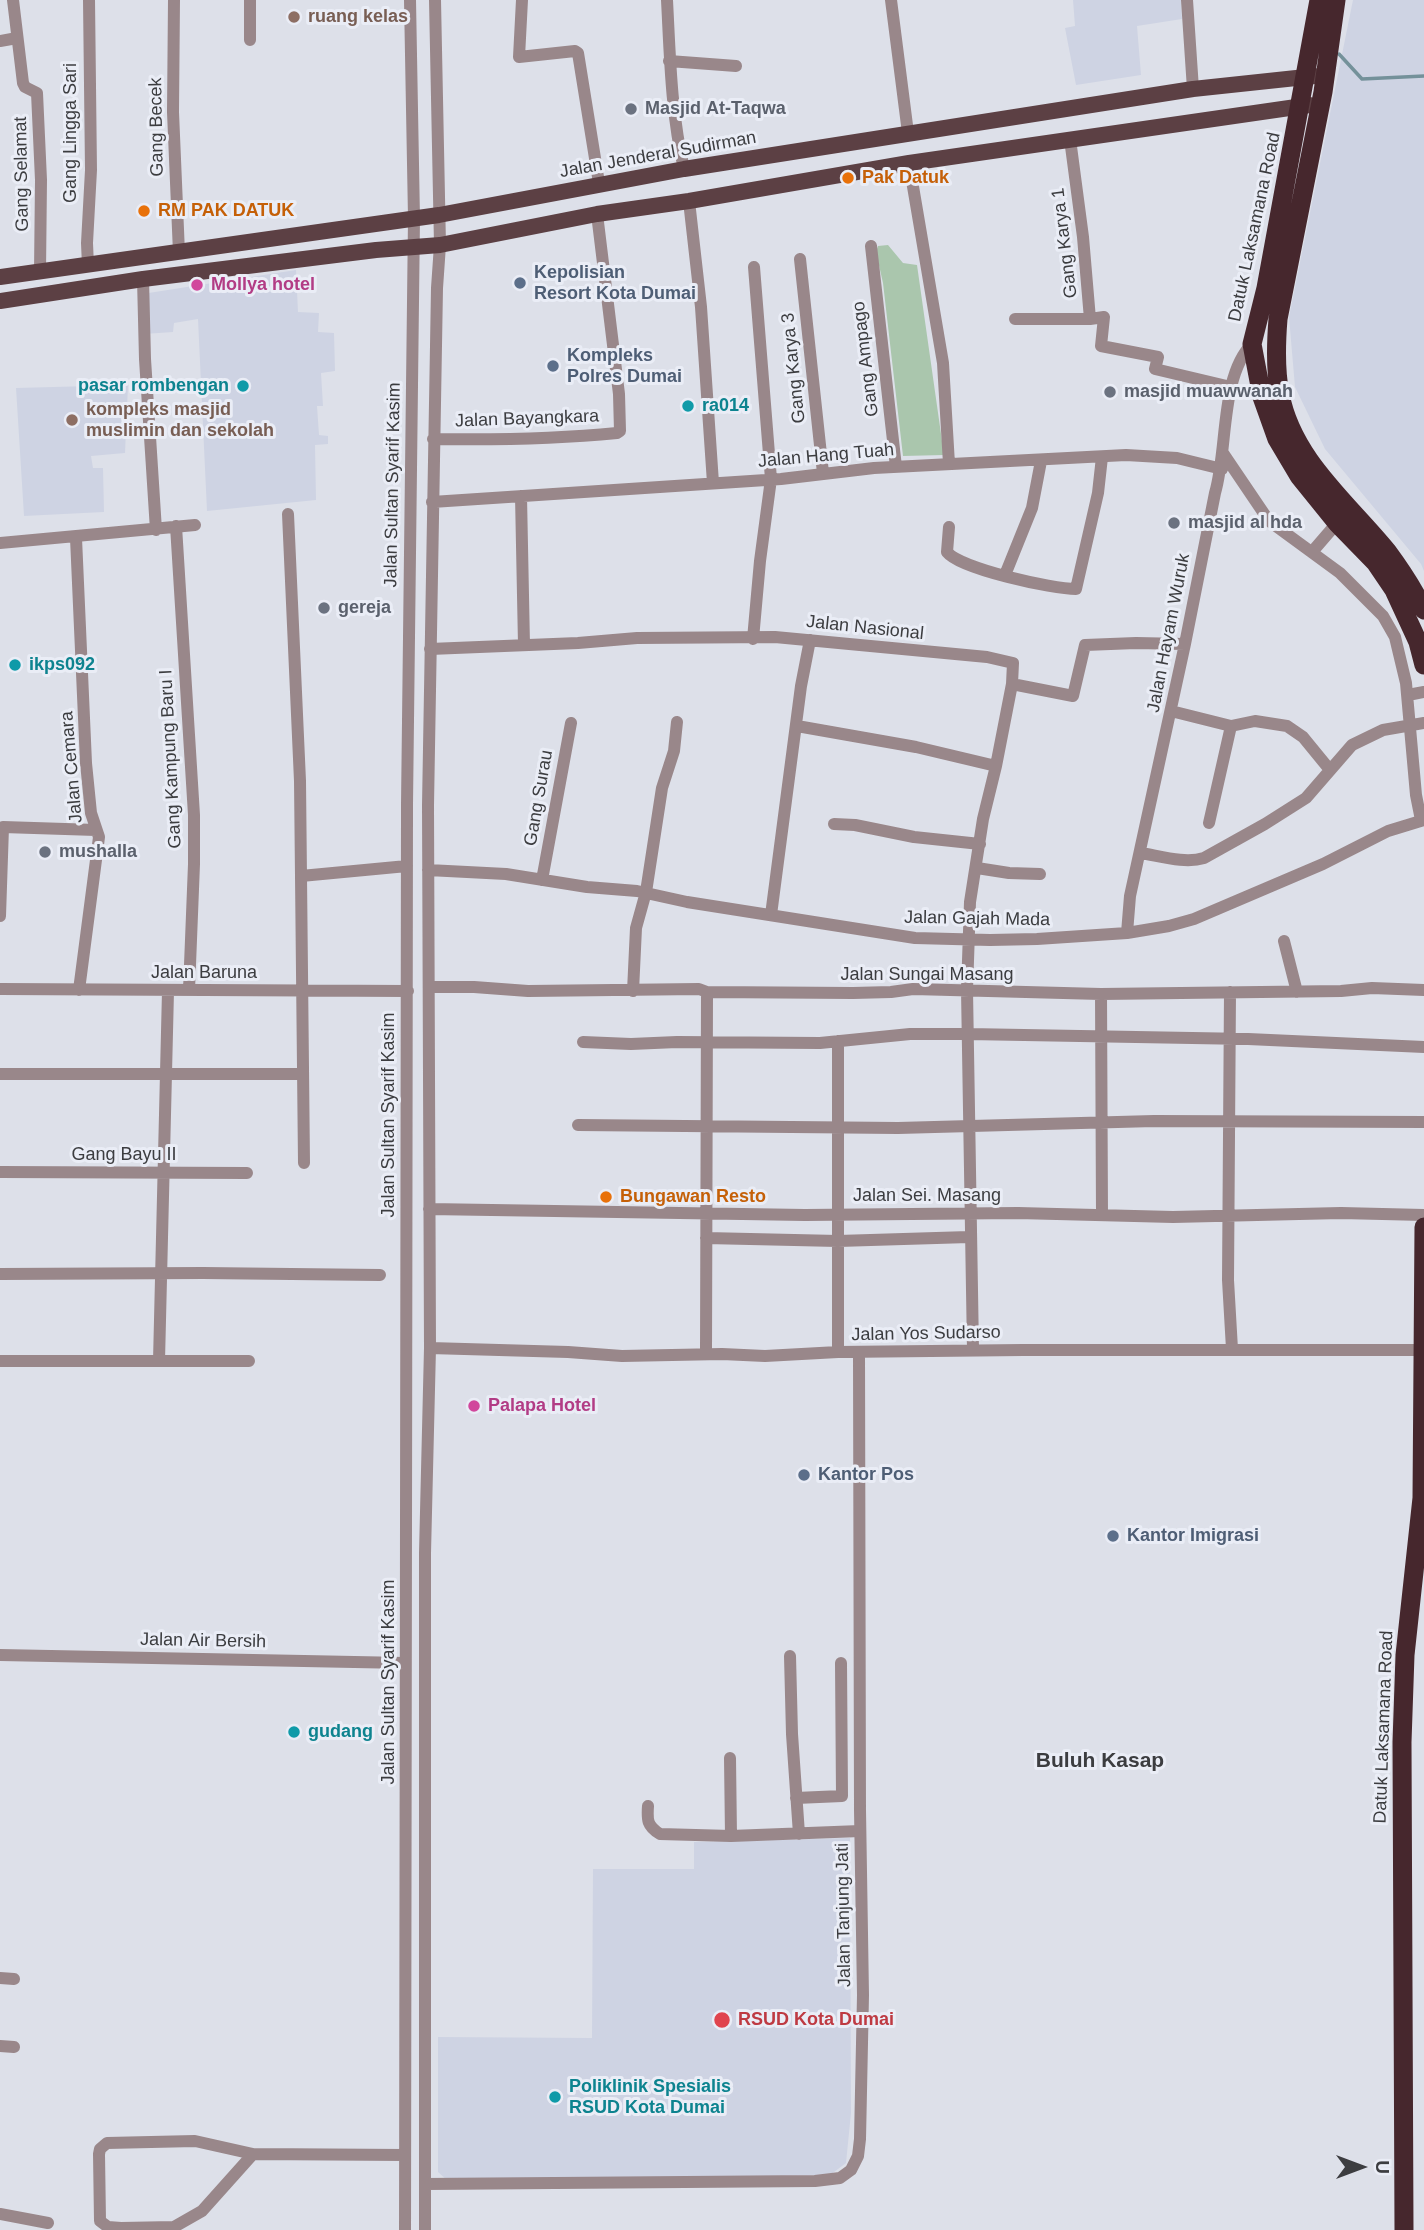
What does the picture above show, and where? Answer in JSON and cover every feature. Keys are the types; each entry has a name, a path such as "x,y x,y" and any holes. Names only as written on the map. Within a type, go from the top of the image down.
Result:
{"highway":[{"name":"Datuk Laksamana Road","path":"1319,0 1310,105 1252,344 1262,397 1278,439 1299,476 1375,562 1394,590 1418,642 1424,665"},
{"path":"1314,76 1336,0"},
{"path":"1310,105 1276,338 1280,395 1289,424 1307,456 1327,484 1386,550 1411,584 1424,610"},
{"name":"Datuk Laksamana Road","path":"1404,2230 1402,1742 1405,1656 1423,1498 1424,1227"}],"main road":[{"name":"Jalan Jenderal Sudirman","path":"0,277 439,215 599,183 1193,89 1314,76"},
{"path":"0,301 143,279 440,245 597,214 690,201 909,163 1310,105"},
{"path":"858,141 862,171"}],"street":[{"name":"Gang Selamat","path":"13,0 24,86 37,93 41,180 40,272"},
{"name":"Gang Lingga Sari","path":"88,266 89,0"},
{"name":"Gang Becek","path":"174,0 173,112 179,253"},
{"path":"250,0 250,40"},
{"name":"Jalan Sultan Syarif Kasim","path":"405,2230 405,1276 414,218 410,0"},
{"name":"Jalan Sultan Syarif Kasim","path":"425,2230 425,1553 430,1348 428,870 433,439 440,245 435,0"},
{"path":"522,0 519,57 575,51 579,54 599,183"},
{"path":"667,0 669,61 678,143 684,169"},
{"path":"891,0 908,133"},
{"path":"1187,0 1193,89"},
{"path":"0,41 17,38"},
{"path":"669,61 736,66"},
{"name":"Gang Karya 1","path":"1070,139 1090,318 1104,317 1101,345 1103,348 1158,357 1155,369 1161,372 1231,387"},
{"path":"909,163 943,363 949,464"},
{"path":"690,201 701,307 713,483"},
{"name":"Jalan Bayangkara","path":"433,439 546,439 620,431 619,394 597,214"},
{"name":"Gang Ampago","path":"871,246 896,467"},
{"name":"Gang Karya 3","path":"800,259 823,473"},
{"path":"753,639 771,480 754,267"},
{"path":"143,279 145,359 156,530"},
{"path":"1015,319 1090,318"},
{"name":"Jalan Hayam Wuruk","path":"1127,933 1130,896 1222,469 1231,387 1240,359 1252,344"},
{"path":"1223,453 1269,521 1340,573 1383,616 1395,637 1417,723 1416,795 1423,820"},
{"name":"Jalan Hang Tuah","path":"432,502 771,480 896,467 1138,455 1177,458 1222,469"},
{"path":"949,527 946,549 949,556 1005,575 1063,588 1077,588 1098,493 1102,457"},
{"path":"1005,575 1032,508 1041,461"},
{"path":"521,496 524,645"},
{"path":"288,514 300,781 304,1163"},
{"path":"1312,552 1338,523"},
{"path":"0,543 195,525"},
{"name":"Gang Kampung Baru I","path":"176,526 194,815 188,990"},
{"name":"Jalan Cemara","path":"76,538 86,763 90,813 99,837 79,990"},
{"name":"Jalan Nasional","path":"430,649 637,638 775,637 1002,658 1013,663 1012,684"},
{"path":"771,915 801,686 810,640"},
{"path":"973,1350 968,1128 968,940 974,870 1012,684 1073,696 1085,645 1185,644"},
{"path":"1408,695 1424,692"},
{"path":"1171,711 1231,726 1255,721 1287,726 1303,737 1330,770"},
{"path":"633,991 636,928 646,892 662,788 674,751 677,722"},
{"name":"Gang Surau","path":"542,880 570,723"},
{"path":"1141,853 1175,859 1204,858 1306,798 1353,745 1363,738 1383,730 1417,723"},
{"path":"797,726 916,747 996,766"},
{"path":"1209,823 1231,726"},
{"name":"Jalan Gajah Mada","path":"428,870 506,874 587,887 646,892 687,902 915,938 1037,939 1127,933 1170,926 1213,912 1323,864 1388,831 1423,820"},
{"path":"834,824 980,844"},
{"path":"0,916 4,827 96,830"},
{"path":"300,876 407,866"},
{"path":"976,868 1040,874"},
{"path":"1284,941 1297,992"},
{"name":"Jalan Sungai Masang","path":"430,987 853,993 914,989 1101,995 1341,991 1371,988 1424,990"},
{"name":"Jalan Baruna","path":"0,989 408,991"},
{"path":"159,1361 168,991"},
{"path":"706,1354 707,992"},
{"path":"1230,992 1228,1280 1232,1349"},
{"path":"1101,995 1102,1215"},
{"path":"583,1042 631,1044 838,1041 910,1034 968,1034 1424,1047"},
{"path":"838,1041 838,1352"},
{"path":"0,1074 301,1074"},
{"path":"578,1125 968,1128 1101,1122 1424,1122"},
{"name":"Gang Bayu II","path":"0,1172 247,1173"},
{"name":"Jalan Sei. Masang","path":"429,1209 805,1215 1424,1214"},
{"path":"805,1215 805,1240"},
{"path":"887,1215 887,1241"},
{"path":"706,1238 887,1241 970,1237"},
{"path":"0,1273 405,1276"},
{"name":"Jalan Yos Sudarso","path":"430,1348 622,1356 765,1356 973,1350 1423,1350"},
{"name":"Jalan Tanjung Jati","path":"425,2184 815,2181 840,2178 855,2164 860,2139 863,1995 859,1354"},
{"path":"0,1361 249,1362"},
{"name":"Jalan Air Bersih","path":"0,1655 405,1663"},
{"path":"790,1656 799,1834"},
{"path":"796,1798 842,1796 841,1663"},
{"path":"730,1758 731,1836"},
{"path":"406,1792 425,1791"},
{"path":"648,1805 647,1823 660,1834 731,1836 860,1832"},
{"path":"0,1978 14,1979"},
{"path":"0,2046 14,2047"},
{"path":"253,2154 221,2193 202,2211 174,2227 108,2227 100,2221 99,2154 103,2145 195,2141 253,2154 405,2155"},
{"path":"0,2214 48,2223"}],"shaded area":[{"path":"1073,0 1181,0 1182,19 1137,26 1141,75 1076,85 1065,28 1075,26"},
{"path":"1353,0 1424,0 1424,571 1325,449 1295,387 1289,317"},
{"path":"296,270 298,312 319,313 318,332 334,333 335,371 321,373 323,406 317,406 319,435 328,436 328,444 315,445 316,500 207,511 198,319 174,323 173,332 144,334 142,294"},
{"name":"kompleks masjid muslimin dan sekolah","path":"128,385 125,453 91,456 93,468 103,468 104,512 24,516 16,388"},
{"name":"RSUD Kota Dumai","path":"850,1838 851,2113 846,2163 830,2175 448,2181 438,2172 438,2037 592,2038 593,1869 694,1869 694,1842"}],"green space":[{"path":"888,245 903,263 917,265 944,455 903,456 883,283 876,252 878,246"}],"waterway":[{"path":"1339,54 1362,79 1424,76"}],"place":[{"name":"ruang kelas","path":"294,17"},
{"name":"Masjid At-Taqwa","path":"631,109"},
{"name":"Pak Datuk","path":"848,178"},
{"name":"RM PAK DATUK","path":"144,211"},
{"name":"Kepolisian Resort Kota Dumai","path":"520,283"},
{"name":"Mollya hotel","path":"197,285"},
{"name":"Kompleks Polres Dumai","path":"553,366"},
{"name":"pasar rombengan","path":"243,386"},
{"name":"masjid muawwanah","path":"1110,392"},
{"name":"ra014","path":"688,406"},
{"name":"kompleks masjid muslimin dan sekolah","path":"72,420"},
{"name":"masjid al hda","path":"1174,523"},
{"name":"gereja","path":"324,608"},
{"name":"ikps092","path":"15,665"},
{"name":"mushalla","path":"45,852"},
{"name":"Bungawan Resto","path":"606,1197"},
{"name":"Palapa Hotel","path":"474,1406"},
{"name":"Kantor Pos","path":"804,1475"},
{"name":"Kantor Imigrasi","path":"1113,1536"},
{"name":"gudang","path":"294,1732"},
{"name":"RSUD Kota Dumai","path":"722,2020"},
{"name":"Poliklinik Spesialis RSUD Kota Dumai","path":"555,2097"}],"district":[{"name":"Buluh Kasap","path":"1100,1761"}]}
